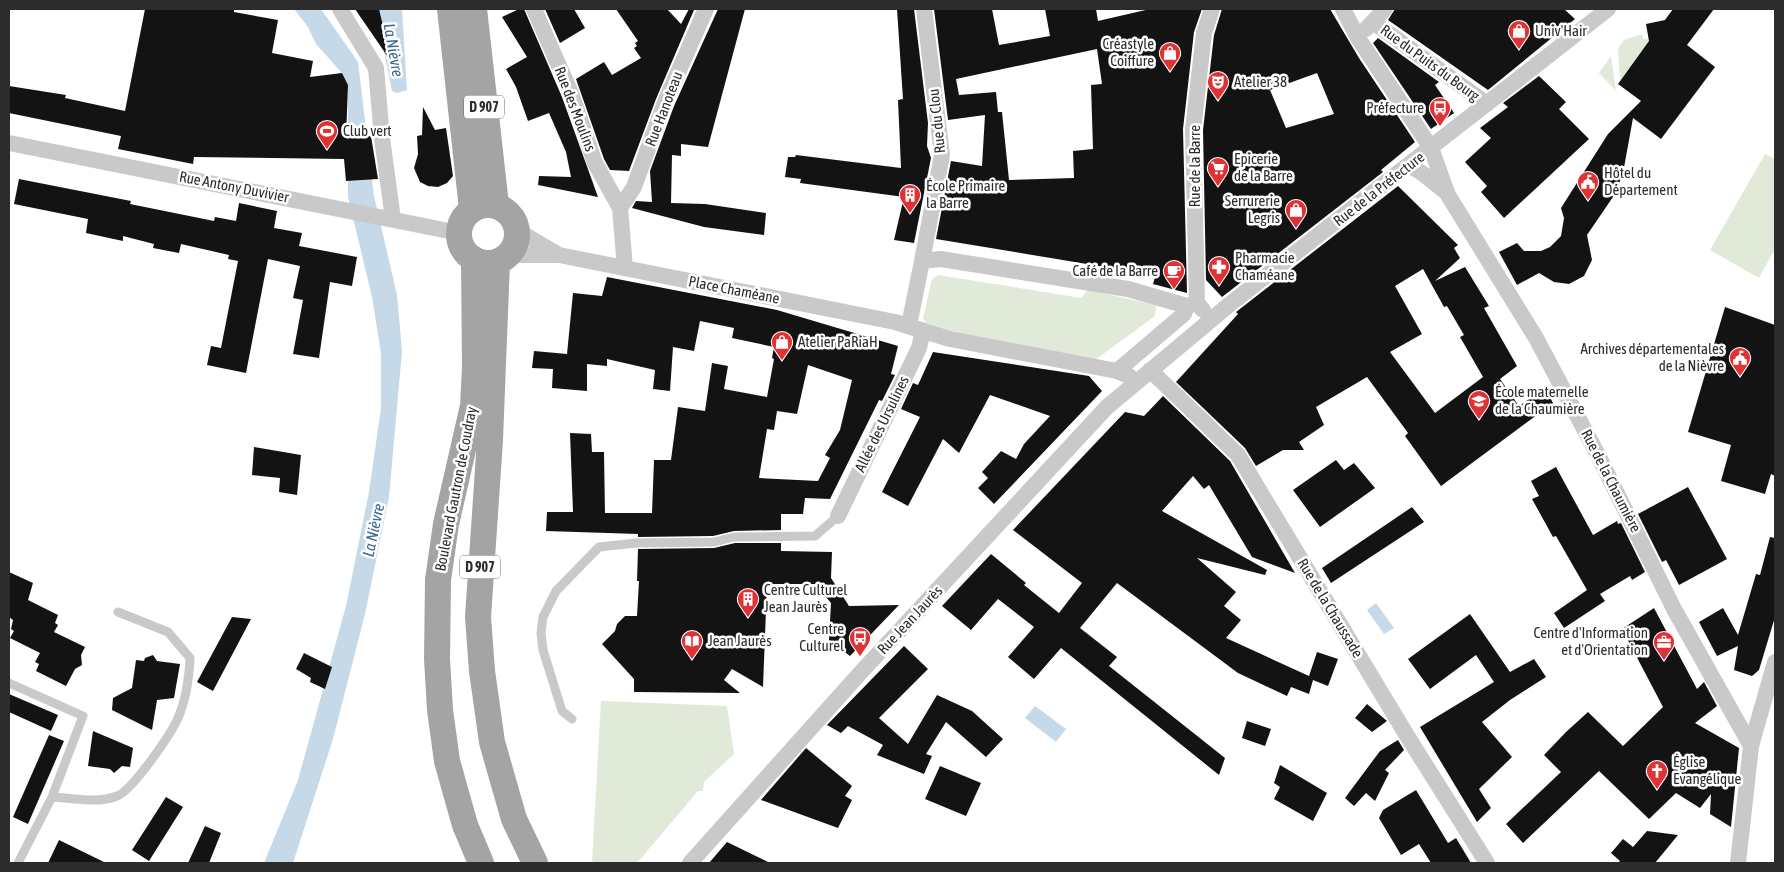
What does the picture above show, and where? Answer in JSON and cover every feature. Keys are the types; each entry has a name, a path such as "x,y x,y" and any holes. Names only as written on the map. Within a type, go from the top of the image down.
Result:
{"main road":[{"name":"D 907","path":"450,9 484,207"},
{"name":"D 907","path":"474,9 484,207"},
{"path":"484,207 510,214 518,230 517,240 493,259 463,248 459,234 465,216 484,207"},
{"name":"Boulevard Gautron de Coudray","path":"481,863 465,825 447,761 440,710 437,640 438,580 446,524 473,406 475,367 493,259"},
{"name":"Boulevard Gautron de Coudray","path":"493,259 490,440 478,617 482,671 492,742 514,819 535,863"},
{"path":"465,825 471,863"}],"street":[{"path":"340,9 376,68 382,138 393,219"},
{"name":"Rue des Moulins","path":"534,9 571,93 594,163 620,208"},
{"name":"Rue Hanoteau","path":"620,208 634,187 665,102 706,9"},
{"name":"Rue du Clou","path":"922,261 942,155 924,9"},
{"name":"Rue de la Barre","path":"1192,305 1193,130 1204,33 1212,9"},
{"name":"Rue du Puits du Bourg","path":"1343,9 1358,38 1431,148"},
{"path":"1358,38 1385,9"},
{"name":"Rue de la Préfecture","path":"1150,370 1211,320 1608,9"},
{"name":"Rue du Puits du Bourg","path":"1373,22 1487,104"},
{"name":"Rue Antony Duvivier","path":"9,143 336,207 459,234"},
{"name":"Rue de la Chaumière","path":"1431,148 1448,195 1536,338 1599,457 1674,609 1752,746"},
{"name":"Rue de la Chaumière","path":"1409,165 1422,173 1448,195"},
{"path":"620,208 624,268"},
{"name":"Place Chaméane","path":"518,230 559,255"},
{"name":"Place Chaméane","path":"493,259 559,255 916,328 950,339 1117,372 1129,376 1136,383"},
{"path":"916,328 922,261 941,260 1118,287 1192,305 1211,320"},
{"path":"1117,372 1192,305"},
{"name":"Allée des Ursulines","path":"838,516 919,348 916,328"},
{"path":"1136,383 1150,370"},
{"name":"Rue de la Chaussade","path":"1150,370 1238,455 1487,863"},
{"name":"Rue Jean Jaurès","path":"690,863 862,671 1107,407 1136,383"},
{"path":"1738,863 1752,746 1775,662"}],"lane":[{"path":"572,719 562,711 543,650 541,633 543,617 556,591 599,546 636,543 714,542 734,537 815,536 838,516"},
{"path":"52,797 97,799 118,796 138,778 178,719 189,678 190,658 168,632 118,612"},
{"path":"9,683 83,716 52,797 18,863"}],"green space":[{"path":"1642,34 1643,39 1651,39 1620,81 1618,48 1624,40"},
{"path":"1611,56 1616,91 1599,73"},
{"path":"1765,154 1775,159 1775,249 1759,278 1710,250"},
{"path":"938,275 1081,298 1088,290 1156,305 1155,316 1095,360 963,334 926,323 923,318 932,279"},
{"path":"601,701 727,706 734,754 704,782 703,791 698,791 637,863 592,863"}],"water":[{"name":"La Nièvre","path":"294,9 321,9 358,62 374,196 397,295 402,351 389,497 365,614 333,739 293,863 264,863 298,780 346,606 369,492 381,408 381,353 372,297 348,197 348,85 342,73 316,44 308,27"},
{"path":"369,9 402,9 407,90 397,93 392,91 380,31"},
{"path":"1376,603 1394,628 1384,634 1367,610"},
{"path":"1035,706 1066,729 1056,742 1025,718"}],"building":[{"path":"145,9 234,9 234,12 278,20 272,53 313,61 310,77 342,73 348,85 346,138 371,136 378,179 346,181 344,159 194,157 193,164 118,149 121,136 9,113 9,86 66,95 65,98 125,111"},
{"path":"355,9 379,9 391,60 390,60"},
{"path":"519,9 524,9 562,97 598,197 538,185 539,176 571,177 566,152 549,113 528,121 516,87 506,69 527,57 502,17"},
{"path":"545,9 574,9 585,28 560,43"},
{"path":"616,9 667,9 681,24 689,9 694,10 656,99 629,171 610,170 604,159 576,79 604,62 612,75 641,58 634,48 637,46 635,43 638,41"},
{"path":"718,9 745,9 708,147 681,144 681,156 672,155 671,203 705,204 766,213 764,235 704,227 632,208 636,201 652,202 650,171 674,106"},
{"path":"897,9 914,9 928,123 927,146 931,158 914,243 894,240 904,197 800,183 801,179 785,177 788,157 795,157 796,155 901,168 898,100 903,99"},
{"path":"934,9 992,9 999,45 1050,36 1045,9 1096,9 1098,21 1150,9 1202,9 1194,32 1183,129 1187,293 1153,284 1155,277 1135,272 936,239 951,161 982,166 985,115 948,120","holes":["1097,49 1102,84 1091,85 1093,149 1073,151 1074,178 1009,180 1002,112 998,112 996,92 959,95 956,79"]},
{"path":"1222,9 1330,9 1359,58 1415,142 1381,170 1383,172 1222,297 1206,280 1203,130 1214,35","holes":["1317,73 1334,114 1286,128 1270,90"]},
{"path":"1395,9 1564,9 1575,19 1488,90 1388,20"},
{"path":"1673,9 1714,9 1687,45 1715,67 1661,139 1633,118 1623,173 1615,194 1587,235 1592,260 1584,276 1569,284 1554,282 1539,273 1517,285 1499,252 1517,243 1524,251 1541,251 1550,247 1561,236 1564,218 1561,208 1608,134 1641,101 1618,84 1649,41 1646,24 1665,20"},
{"path":"1378,38 1439,82 1435,85 1454,113 1431,129 1373,43"},
{"path":"1539,76 1566,102 1559,109 1589,139 1504,218 1481,192 1487,186 1465,162 1491,138 1480,128 1508,107 1503,103"},
{"path":"423,107 435,130 446,128 453,176 447,183 438,187 428,186 420,182 414,168 418,154 417,136 422,135"},
{"path":"19,179 131,201 130,204 214,221 215,217 236,221 239,203 277,211 274,228 302,233 299,246 357,257 352,286 330,282 319,358 293,354 303,300 293,298 300,266 268,259 246,373 207,365 211,346 221,348 238,261 228,259 229,255 181,244 179,253 153,248 154,244 123,236 123,241 86,233 88,219 14,204"},
{"path":"1398,186 1458,245 1454,248 1460,258 1435,281 1465,267 1489,306 1484,308 1517,366 1500,379 1519,406 1545,388 1553,403 1441,486 1405,436 1408,433 1367,377 1316,407 1324,425 1299,442 1304,450 1283,450 1256,466 1245,448 1176,382 1238,314 1236,312","holes":["1423,269 1444,307 1447,306 1464,335 1460,337 1483,377 1435,413 1390,352 1422,334 1395,286"]},
{"path":"607,277 777,310 898,346 891,374 895,375 882,401 879,400 830,499 805,498 803,514 781,514 781,530 734,531 713,536 638,537 638,534 546,531 547,512 573,512 570,433 591,434 592,452 604,452 605,513 652,513 654,460 671,460 678,407 705,411 712,363 728,366 724,389 767,397 774,359 772,358 774,347 732,338 734,328 700,321 694,351 673,347 670,391 653,389 655,370 607,359 607,366 587,364 587,391 552,388 553,369 532,368 534,351 567,354 573,293 602,296","holes":["808,365 852,380 840,430 825,455 830,458 818,481 759,478 767,429 774,430 777,411 797,414"]},
{"name":"Archives départementales de la Nièvre","path":"1725,307 1775,325 1775,476 1771,474 1765,494 1721,481 1731,445 1688,432"},
{"path":"933,352 1089,376 1102,391 994,504 978,488 988,478 982,472 1001,451 1016,459 1024,444 1050,416 990,395 959,453 943,439 908,506 882,492 920,417 901,409 913,383 918,385"},
{"path":"1163,396 1230,461 1295,573 1252,557 1209,485 1204,489 1193,476 1162,511 1267,570 1265,575 1197,558 1236,592 1224,606 1241,620 1226,638 1309,676 1317,652 1338,659 1328,686 1313,680 1309,694 1291,687 1287,696 1238,673 1117,583 1080,628 1117,657 1109,666 1225,758 1219,775 1061,648 1034,679 1008,657 1034,627 998,599 971,630 942,606 991,554 1026,583 1024,585 1059,613 1082,583 1013,530 1125,412 1144,416"},
{"path":"254,447 301,455 297,495 279,492 280,478 252,475"},
{"path":"1336,460 1344,470 1354,463 1375,488 1320,527 1293,490"},
{"path":"1556,467 1593,535 1617,521 1618,524 1621,523 1645,572 1632,580 1630,576 1600,594 1605,601 1564,628 1554,613 1587,590 1556,536 1553,537 1532,499 1539,496 1531,481"},
{"path":"1688,487 1727,559 1679,585 1666,560 1662,562 1638,514"},
{"path":"1412,507 1424,522 1331,583 1322,568"},
{"path":"1770,537 1775,538 1775,617 1759,670 1752,676 1734,670 1738,646 1717,656 1699,622 1723,608 1738,635 1756,574 1760,575"},
{"path":"735,543 781,543 781,551 832,552 831,578 849,606 899,605 850,656 829,640 831,603 815,584 767,584 763,687 732,669 724,680 740,693 634,692 634,679 602,644 615,631 617,624 625,616 637,616 638,549 714,548"},
{"path":"9,572 33,583 28,600 58,615 55,623 58,625 54,632 85,647 81,655 82,665 75,669 66,686 36,671 39,664 35,662 40,653 10,638 14,631 11,629 13,620 9,617"},
{"path":"1654,608 1697,689 1704,682 1717,706 1695,723 1739,748 1731,827 1710,814 1711,794 1700,808 1676,793 1649,819 1599,771 1523,843 1506,824 1561,772 1544,755 1566,732 1588,712 1623,746 1663,707 1622,629"},
{"path":"1470,614 1510,672 1534,659 1546,677 1510,700 1482,722 1512,757 1479,789 1491,808 1477,822 1420,727 1494,682 1476,655 1430,689 1408,659"},
{"path":"232,617 251,619 213,691 197,682"},
{"path":"904,646 928,669 879,718 908,744 937,695 972,711 1003,739 986,757 946,722 926,754 932,756 924,774 877,755 883,745 848,726 841,733 827,725"},
{"path":"304,653 332,667 325,689 310,682 311,678 296,669"},
{"path":"153,655 157,661 180,664 174,698 157,700 152,730 112,710 113,698 132,688 136,660 144,661 145,658"},
{"path":"9,694 58,715 51,731 9,712"},
{"path":"1367,704 1387,721 1372,732 1355,718"},
{"path":"1247,721 1271,729 1265,746 1242,738"},
{"path":"93,731 133,748 130,767 122,766 114,773 110,769 88,766"},
{"path":"49,735 64,741 28,824 13,817"},
{"path":"1398,740 1404,750 1385,770 1389,773 1375,801 1366,793 1354,806 1345,798 1380,751"},
{"path":"806,748 852,786 845,796 852,800 838,828 761,800"},
{"path":"1280,765 1327,793 1313,821 1274,799 1280,787 1274,783"},
{"path":"940,766 981,783 966,816 925,799"},
{"path":"1416,790 1448,843 1456,838 1471,863 1431,863 1419,844 1401,855 1379,818 1383,810"},
{"path":"166,797 183,807 149,861 132,850"},
{"path":"205,826 221,833 209,863 188,863"},
{"path":"1647,831 1678,835 1655,863 1618,863 1620,861 1611,853 1623,839 1633,847"},
{"path":"59,840 106,863 48,863"},
{"path":"727,842 770,863 709,863"}],"place":[{"name":"Univ'Hair","path":"1519,50"},
{"name":"Créastyle Coiffure","path":"1170,72"},
{"name":"Atelier 38","path":"1218,101"},
{"name":"Préfecture","path":"1440,127"},
{"name":"Club vert","path":"327,150"},
{"name":"Epicerie de la Barre","path":"1218,187"},
{"name":"Hôtel du Département","path":"1588,201"},
{"name":"École Primaire la Barre","path":"910,214"},
{"name":"Serrurerie Legris","path":"1296,229"},
{"name":"Pharmacie Chaméane","path":"1219,286"},
{"name":"Café de la Barre","path":"1174,290"},
{"name":"Atelier PaRiaH","path":"782,361"},
{"name":"Archives départementales de la Nièvre","path":"1740,377"},
{"name":"École maternelle de la Chaumière","path":"1479,420"},
{"name":"Centre Culturel Jean Jaurès","path":"748,618"},
{"name":"Centre Culturel","path":"860,657"},
{"name":"Jean Jaurès","path":"692,660"},
{"name":"Centre d'Information et d'Orientation","path":"1664,661"},
{"name":"Église Evangélique","path":"1657,790"}]}
